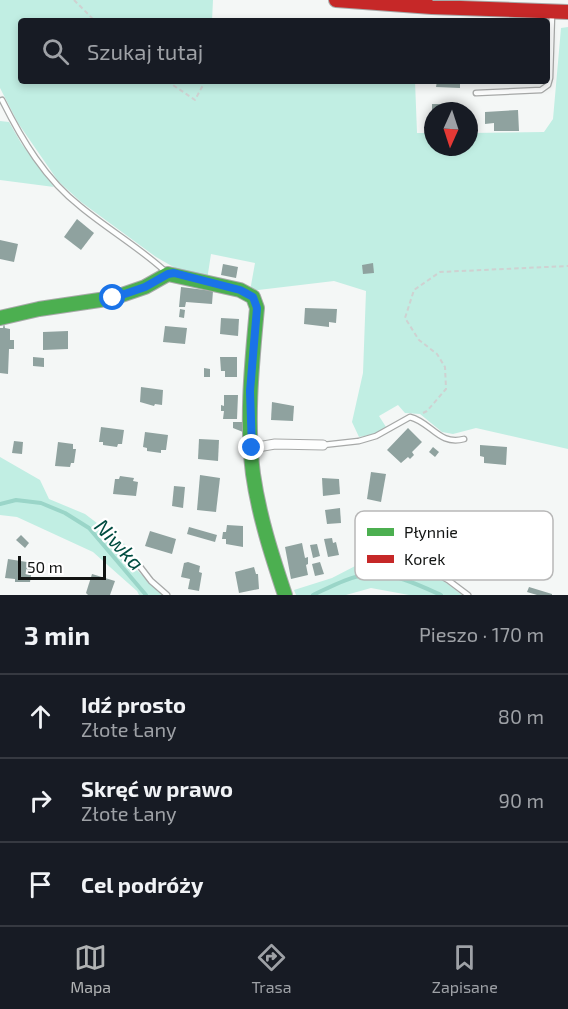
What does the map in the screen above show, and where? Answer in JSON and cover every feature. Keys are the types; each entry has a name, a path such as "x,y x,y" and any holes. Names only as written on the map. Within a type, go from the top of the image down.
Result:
{"street":[{"path":"336,0 568,12"},
{"path":"0,318 39,309 113,298 145,287 168,274 187,276 240,290 253,297 257,308 250,391 253,473 263,523 283,594"},
{"path":"252,448 275,444 323,445"}],"lane":[{"path":"550,78 552,12"},
{"path":"476,93 541,90 548,84"},
{"path":"2,100 26,145 56,184 80,207 153,260 168,274"},
{"path":"323,445 358,441 376,436 410,417 421,421 443,438 457,441 464,439"},
{"path":"138,564 151,581 167,595"},
{"path":"448,580 468,595"}],"path":[{"path":"74,0 92,18"},
{"path":"171,84 195,100 203,85"},
{"path":"410,417 427,411 446,389 447,382 445,367 437,354 419,340 405,318 414,290 440,272 568,266"}],"green space":[{"path":"0,0 213,0 212,18 18,18 18,84 415,84 417,133 424,133 424,156 478,156 478,133 544,132 553,119 561,28 568,27 568,449 476,428 453,434 442,432 420,414 405,413 398,405 379,416 386,427 375,434 359,437 352,422 363,373 366,291 334,281 250,291 255,263 211,254 207,280 177,269 156,257 81,202 58,181 18,123 0,88"},
{"path":"0,121 9,122 21,143 54,187 0,180"},
{"path":"0,457 40,480 49,499 85,514 126,545 134,567 162,595 139,595 93,552 17,517 0,515"},
{"path":"355,566 355,580 441,580 462,595 409,595 371,588 346,595 296,595 294,590 332,578"}],"building":[{"path":"436,84 460,84 460,88 436,87"},
{"path":"518,110 519,131 494,131 494,123 485,124 485,112"},
{"path":"77,219 94,233 81,250 64,237"},
{"path":"0,240 18,244 14,262 0,259"},
{"path":"373,263 374,273 363,274 362,265"},
{"path":"223,264 238,267 236,278 221,275"},
{"path":"181,287 213,291 212,304 186,302 185,307 179,307"},
{"path":"305,308 337,309 336,323 329,322 329,327 304,324"},
{"path":"180,309 185,310 184,318 179,317"},
{"path":"221,318 239,319 238,336 220,334"},
{"path":"4,323 5,328 10,329 10,340 14,340 14,349 9,349 8,374 0,373 0,328 3,328"},
{"path":"165,326 187,328 185,344 163,342"},
{"path":"68,331 68,349 43,350 43,332"},
{"path":"33,357 44,358 44,367 33,366"},
{"path":"220,357 237,357 237,377 225,377 225,371 221,371"},
{"path":"204,368 210,369 210,377 204,377"},
{"path":"141,387 163,390 162,405 155,404 154,406 140,402"},
{"path":"224,395 238,395 237,419 223,419 224,411 221,411 221,405 224,406"},
{"path":"272,402 294,406 293,421 271,420"},
{"path":"233,422 243,422 243,432 233,428"},
{"path":"101,427 124,430 122,444 118,444 117,447 103,445 103,442 99,442"},
{"path":"408,428 422,442 412,452 414,455 410,459 408,457 401,463 387,450"},
{"path":"145,432 168,435 166,450 161,450 161,453 147,451 147,448 143,447"},
{"path":"199,439 219,440 218,461 198,459"},
{"path":"14,441 23,442 22,454 12,453"},
{"path":"58,442 73,444 73,449 76,449 74,463 71,463 70,467 55,466"},
{"path":"480,445 507,447 506,465 484,463 484,457 480,456"},
{"path":"433,447 439,452 435,457 429,452"},
{"path":"371,472 386,474 381,502 367,499"},
{"path":"200,475 220,478 216,512 197,510"},
{"path":"120,476 134,478 133,481 138,482 136,496 113,494 115,479 119,479"},
{"path":"322,478 339,479 340,494 323,496"},
{"path":"174,486 185,487 183,508 172,506"},
{"path":"340,508 341,523 327,524 325,510"},
{"path":"227,525 243,526 243,547 226,544 226,539 222,539"},
{"path":"189,527 217,535 215,542 187,534"},
{"path":"150,531 176,539 172,554 145,546"},
{"path":"21,535 29,543 25,548 16,540"},
{"path":"332,538 333,543 336,542 339,555 328,557 324,539"},
{"path":"302,543 305,558 308,557 306,565 308,575 291,579 285,547"},
{"path":"317,544 320,556 313,558 310,545"},
{"path":"8,559 33,563 30,582 15,582 15,579 5,578"},
{"path":"320,562 324,574 315,576 312,564"},
{"path":"184,563 200,566 199,572 202,573 199,591 188,589 190,579 181,577"},
{"path":"254,567 258,574 259,589 239,593 235,572"},
{"path":"92,574 115,581 110,595 88,595 86,593"},
{"path":"529,587 552,594 552,595 527,592"}],"waterway":[{"name":"Niwka","path":"0,504 16,500 41,503 65,513 89,528 146,595"},
{"name":"Niwka","path":"313,595 355,577"},
{"name":"Niwka","path":"406,580 441,595"}],"traffic: fast":[{"path":"0,318 39,309 113,298 145,287 168,274 240,290 253,297 257,308 250,412 253,474 262,520 285,595"}],"traffic: jam":[{"path":"336,0 432,7 568,12"}],"route":[{"path":"113,298 145,287 174,273 240,290 253,297 257,308 250,391 252,448"}]}
